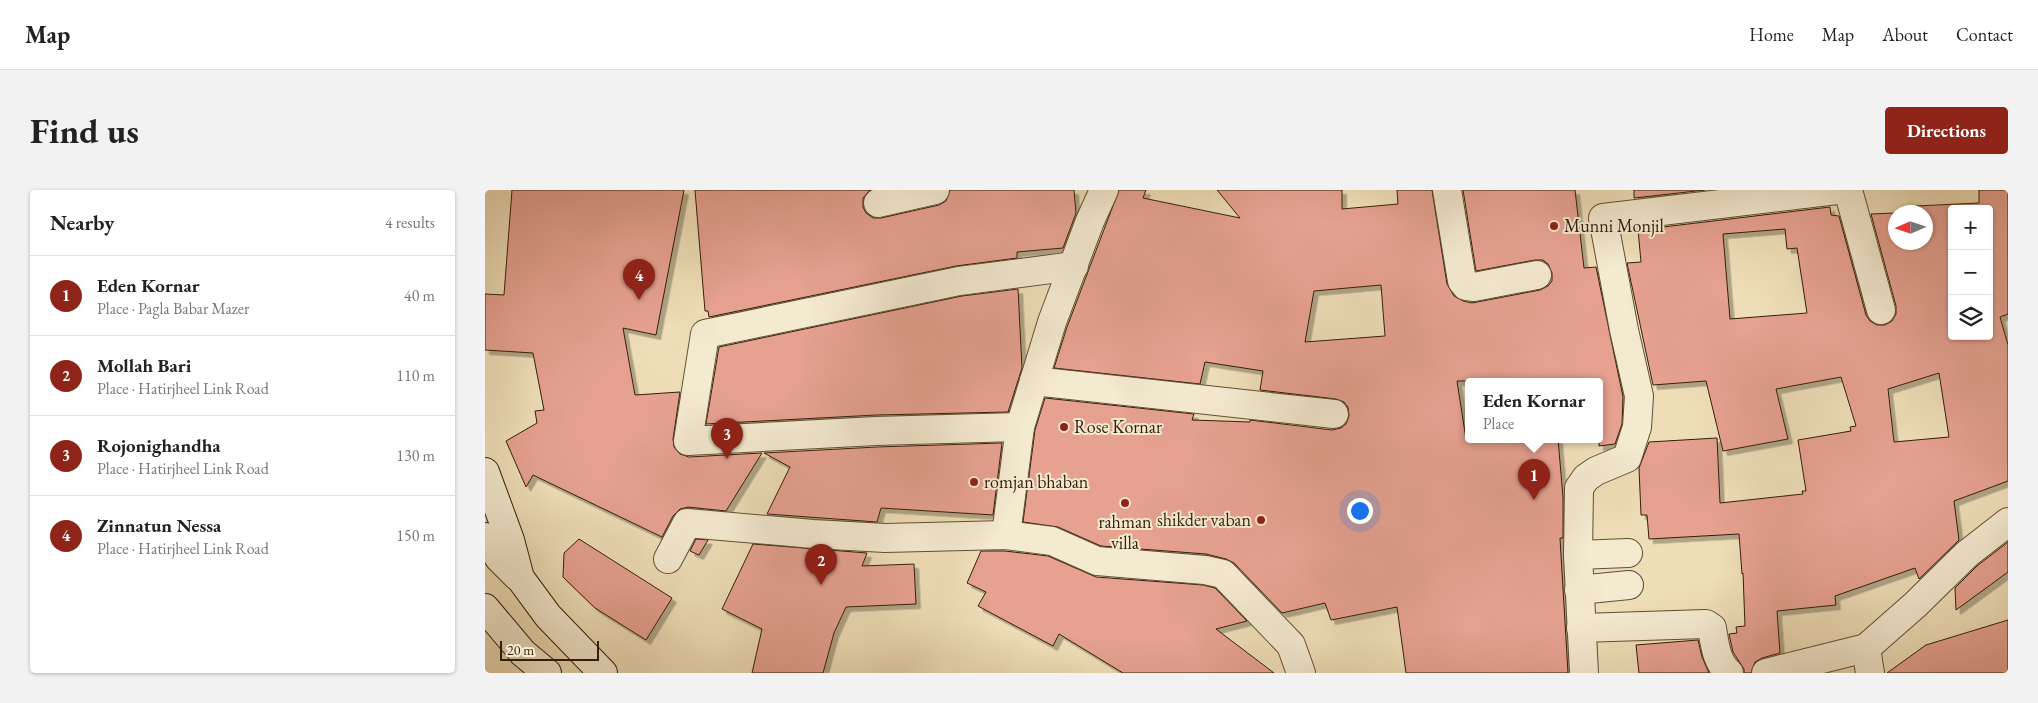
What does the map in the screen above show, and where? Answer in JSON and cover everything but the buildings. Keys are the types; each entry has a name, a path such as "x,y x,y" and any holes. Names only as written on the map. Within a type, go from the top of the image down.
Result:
{"street":[{"path":"878,203 935,190"},
{"path":"1006,535 1020,427 1052,322 1090,221 1104,190"},
{"path":"1447,190 1461,281 1466,286 1475,287 1537,275"},
{"path":"1584,673 1578,555 1579,488 1586,478 1596,471 1627,458 1637,427 1639,396 1624,330 1603,218 1837,190"},
{"path":"1848,190 1881,310"},
{"path":"1020,427 876,431 688,441 705,334 959,281 1074,266"},
{"path":"1034,381 1334,414"},
{"path":"485,472 510,540 520,578"},
{"path":"1766,673 1868,660 1915,605 1967,554 2008,522"},
{"path":"669,560 687,523 885,538 1006,535 1052,541 1097,561 1205,570 1223,574 1291,645 1301,673"},
{"path":"485,537 499,558 520,578 548,616 603,673"},
{"path":"1578,555 1628,553"},
{"path":"1579,590 1629,585"},
{"path":"485,608 523,652 547,673"},
{"path":"1581,628 1706,624 1712,628 1717,656 1723,668 1729,673"}],"place":[{"name":"Munni Monjil","path":"1554,226"},
{"name":"Zinnatun Nessa","path":"639,300"},
{"name":"Rose Kornar","path":"1064,427"},
{"name":"Rojonighandha","path":"727,459"},
{"name":"romjan bhaban","path":"974,482"},
{"name":"Eden Kornar","path":"1534,500"},
{"name":"rahman villa","path":"1125,503"},
{"name":"shikder vaban","path":"1261,520"},
{"name":"Mollah Bari","path":"821,585"}]}
